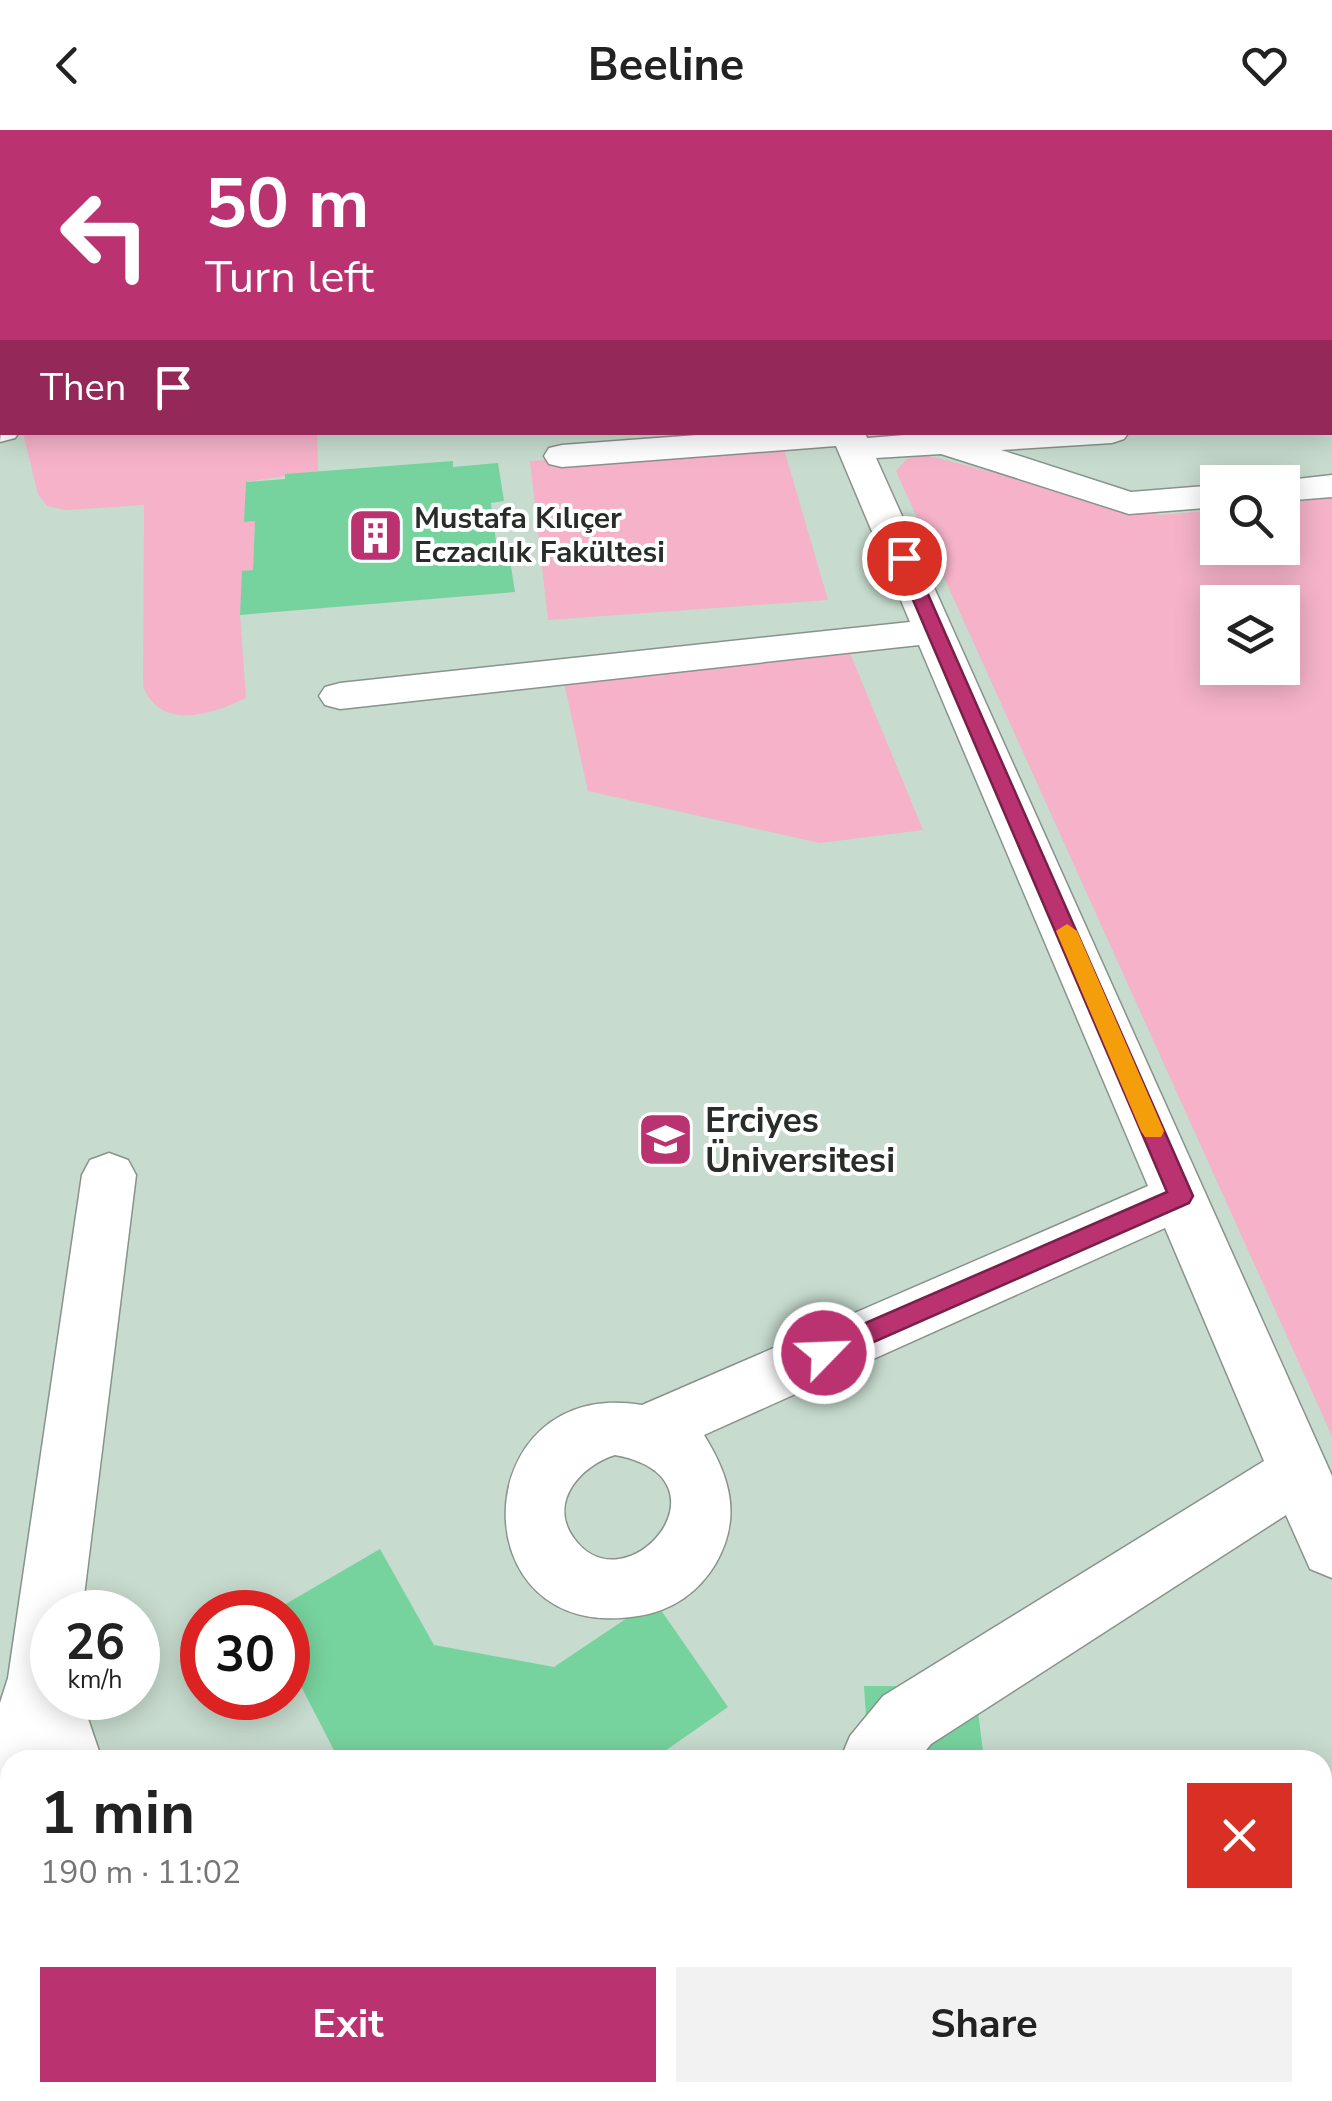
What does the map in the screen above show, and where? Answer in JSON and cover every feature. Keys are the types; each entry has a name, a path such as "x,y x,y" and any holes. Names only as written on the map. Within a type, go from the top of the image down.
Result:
{"street":[{"path":"562,456 850,439 944,443 1066,435"},
{"path":"850,439 1332,1548"},
{"path":"944,443 1130,503 1200,497"},
{"path":"1300,489 1332,486"},
{"path":"340,696 936,632"},
{"path":"54,1590 109,1175"},
{"path":"646,1432 1181,1196"},
{"path":"882,1750 907,1720 1299,1473"},
{"path":"20,1750 30,1717"},
{"path":"55,1720 65,1750"}],"shaded area":[{"name":"Erciyes Üniversitesi","path":"0,435 1332,435 1332,1750 0,1750"},
{"path":"23,435 317,435 318,471 246,482 245,522 255,521 253,570 240,615 246,698 188,715 162,710 151,700 143,686 144,505 66,510 47,506 38,494"},
{"path":"783,446 828,600 548,620 530,461"},
{"path":"925,455 1160,515 1200,511 1200,565 1300,565 1300,501 1332,498 1332,1436 896,471 907,459"},
{"path":"845,641 923,830 820,843 588,791 562,673"}],"building":[{"name":"Mustafa Kılıçer Eczacılık Fakültesi","path":"453,461 453,467 498,463 504,501 491,503 497,549 508,548 515,592 240,615 242,571 253,570 255,521 244,522 246,482 285,479 285,474"},
{"path":"380,1549 434,1645 554,1667 654,1600 728,1707 666,1750 334,1750 310,1704 310,1590"},
{"path":"864,1686 975,1686 983,1750 868,1750"}],"slow traffic":[{"path":"1067,931 1153,1131"}],"place":[{"name":"Mustafa Kılıçer Eczacılık Fakültesi","path":"375,535"},
{"name":"Erciyes Üniversitesi","path":"666,1140"}],"route":[{"path":"824,1353 1181,1196 904,558"}]}
